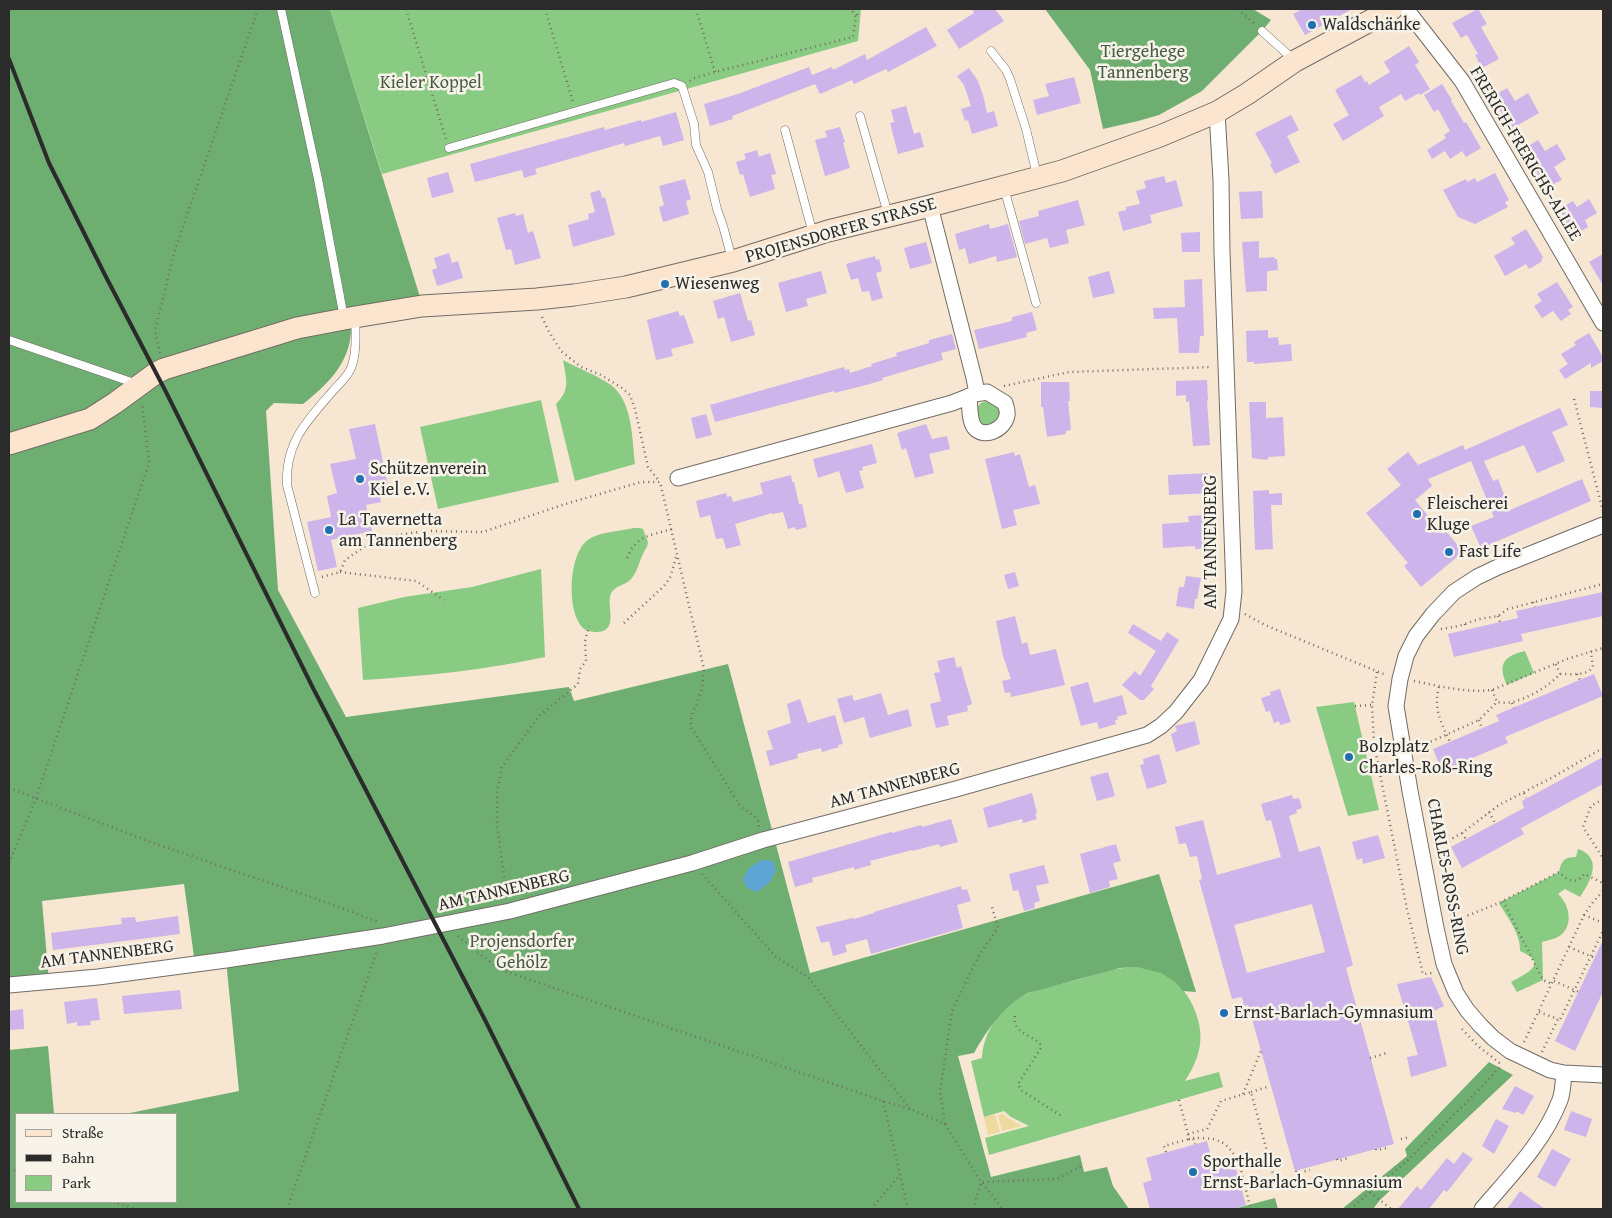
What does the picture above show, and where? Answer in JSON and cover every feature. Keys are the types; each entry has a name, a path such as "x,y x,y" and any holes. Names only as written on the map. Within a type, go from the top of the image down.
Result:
{"street":[{"name":"PROJENSDORFER STRASSE","path":"9,444 90,419 164,369 297,328 422,306 537,299 626,287 733,261 814,236 1062,171 1160,136 1216,112 1295,62 1392,9"},
{"name":"FRERICH-FRERICHS-ALLEE","path":"1406,9 1462,81 1603,323"},
{"name":"AM TANNENBERG","path":"9,985 98,977 383,936 510,911 692,863 763,840 956,790 1152,733 1176,712 1201,680 1231,618 1234,574 1221,180 1216,112"},
{"path":"678,478 952,403 977,394 930,206"},
{"name":"CHARLES-ROSS-RING","path":"1603,525 1477,578 1454,592 1433,614 1416,636 1406,656 1396,706 1436,928 1444,964 1456,993 1467,1010 1494,1038 1518,1055 1550,1070 1564,1073 1603,1075"},
{"path":"1482,1209 1546,1130 1561,1098 1564,1073"}],"lane":[{"path":"281,9 356,345 350,371 306,423 294,442 286,468 287,485 315,593"},
{"path":"1262,31 1295,62"},
{"path":"991,51 1006,70 1010,79 1026,129 1038,177"},
{"path":"449,148 628,98 674,83 682,86 694,124 696,145 708,172 714,199 733,261"},
{"path":"860,116 888,216"},
{"path":"785,130 814,236"},
{"path":"1003,186 1036,303"},
{"path":"9,340 139,385"}],"path":[{"path":"164,369 155,331 175,250 258,9"},
{"path":"406,9 449,148"},
{"path":"545,9 576,111"},
{"path":"696,9 715,72"},
{"path":"851,9 856,17"},
{"path":"682,86 694,78 715,72 854,37 857,9"},
{"path":"1238,9 1262,31"},
{"path":"537,299 548,330 561,351 581,366 601,375 630,395 648,467 660,482 704,669 702,689 691,717 691,728 740,806 758,821 763,840"},
{"path":"977,394 1025,380 1069,372 1226,366"},
{"path":"9,862 36,798 149,463 139,385"},
{"path":"1574,399 1603,512"},
{"path":"340,572 345,560 377,538 425,531 483,532 562,505 641,482 660,482"},
{"path":"627,558 631,548 637,541 672,528"},
{"path":"624,623 664,586 670,578 678,553"},
{"path":"311,579 340,572 416,581 444,600"},
{"path":"1422,627 1444,629 1498,616 1508,609 1603,585"},
{"path":"1566,593 1568,600"},
{"path":"1534,602 1535,607"},
{"path":"1232,607 1265,625 1377,672 1400,679 1469,691 1492,690 1556,664 1603,648"},
{"path":"1498,616 1500,622"},
{"path":"1464,624 1466,630"},
{"path":"510,911 504,883 497,826 497,792 502,767 538,717 578,684 580,670 586,660 586,641 589,626"},
{"path":"1402,744 1430,742 1479,720 1497,702 1512,703 1543,689 1560,674 1576,674 1591,671 1593,667 1591,651"},
{"path":"1556,664 1560,674"},
{"path":"1576,674 1580,680"},
{"path":"1439,686 1436,696 1436,708 1450,742"},
{"path":"1543,689 1546,695"},
{"path":"1492,690 1497,702"},
{"path":"1512,703 1514,708"},
{"path":"1355,706 1372,705"},
{"path":"1479,720 1482,728"},
{"path":"1423,855 1462,833 1498,805 1585,760 1603,748"},
{"path":"1585,760 1588,765"},
{"path":"1555,776 1558,781"},
{"path":"9,788 156,844 385,924 383,936 287,1209"},
{"path":"1524,793 1526,798"},
{"path":"1603,799 1591,806 1583,827 1603,858"},
{"path":"1489,812 1495,823"},
{"path":"1462,833 1466,839"},
{"path":"692,863 776,957 808,976 910,1109"},
{"path":"1436,928 1502,901 1559,872 1569,880 1577,881 1584,874 1603,883"},
{"path":"1518,1055 1584,915 1603,891"},
{"path":"1502,901 1543,980 1578,992"},
{"path":"992,907 998,928 978,957 952,1011 940,1092 945,1124 981,1182 1003,1209"},
{"path":"1584,915 1603,923"},
{"path":"443,924 499,969 910,1109 945,1124"},
{"path":"1536,1065 1593,958 1603,931"},
{"path":"1569,947 1593,958"},
{"path":"1539,1012 1561,1020"},
{"path":"1015,1016 1015,1024 1020,1031 1042,1045 1018,1084 1020,1090 1063,1117"},
{"path":"1243,1094 1261,1051"},
{"path":"1370,1058 1387,1053"},
{"path":"1350,1209 1408,1160 1500,1068"},
{"path":"1188,1134 1207,1129 1222,1101 1270,1086"},
{"path":"1251,1092 1276,1185"},
{"path":"1179,1100 1188,1134 1194,1144"},
{"path":"883,1101 908,1209"},
{"path":"1401,1140 1410,1137"},
{"path":"1166,1152 1164,1146 1191,1139 1212,1139 1218,1141 1236,1157 1251,1209"},
{"path":"1376,1149 1388,1148"},
{"path":"1337,1159 1338,1161 1349,1158"},
{"path":"981,1182 1057,1179 1083,1166"},
{"path":"1296,1171 1297,1173 1310,1170"},
{"path":"871,1209 900,1175"},
{"path":"973,1209 981,1182"},
{"path":"1370,1192 1391,1209"},
{"path":"116,1203 137,1209"}],"green space":[{"name":"Projensdorfer Gehölz","path":"9,9 330,9 420,297 350,309 351,329 349,344 346,354 335,373 303,404 274,403 266,411 278,590 346,717 569,687 574,701 728,664 810,973 1159,874 1196,992 1183,991 1175,982 1161,973 1137,967 1120,968 1028,993 1004,1011 974,1053 958,1056 991,1177 1080,1155 1084,1172 1107,1167 1113,1186 1129,1209 9,1209 9,1050 48,1046 54,1113 15,1113 15,1203 178,1203 178,1113 130,1113 239,1091 226,960 195,964 184,884 42,901 49,981 9,985"},
{"name":"Kieler Koppel","path":"330,9 861,9 858,41 382,174"},
{"name":"Tiergehege Tannenberg","path":"1045,9 1253,9 1271,20 1202,91 1159,115 1103,129 1090,70"},
{"path":"563,360 606,381 618,392 624,401 630,422 635,464 575,481 556,404 561,399 566,388"},
{"path":"541,400 559,482 438,509 420,427"},
{"path":"988,401 993,402 999,408 999,418 993,424 988,425 983,424 977,418 976,413 977,408 983,402"},
{"path":"634,528 643,529 648,542 636,571 629,581 614,590 610,597 610,624 608,627 600,632 585,630 578,620 572,596 573,569 577,556 582,546 589,539 605,533"},
{"path":"541,569 545,657 500,666 454,672 363,680 358,608 404,597 472,587"},
{"path":"1525,651 1534,673 1507,685 1503,672 1504,662 1512,655"},
{"name":"Bolzplatz Charles-Roß-Ring","path":"1354,702 1379,810 1348,816 1316,707"},
{"path":"1578,849 1591,858 1593,864 1591,878 1580,897 1565,889 1558,894 1567,908 1568,925 1561,935 1542,942 1543,980 1517,992 1511,982 1533,968 1534,964 1529,955 1520,951 1516,932 1499,903 1559,872 1564,860 1576,857"},
{"path":"1137,967 1156,971 1171,978 1185,992 1192,1004 1199,1025 1200,1044 1195,1062 1185,1081 1219,1072 1223,1087 989,1155 985,1138 1029,1126 1011,1117 1004,1111 984,1117 971,1061 982,1058 986,1038 996,1019 1011,1004 1035,991 1107,971"},
{"path":"1489,1062 1513,1075 1380,1200 1373,1209 1342,1209 1407,1156 1405,1149"},
{"path":"1275,1198 1278,1209 1233,1209"}],"sand":[{"path":"995,1114 1000,1132 988,1135 984,1117"},
{"path":"1003,1114 1022,1126 1002,1131 998,1115"}],"water":[{"path":"761,860 773,861 776,870 770,882 757,892 747,888 743,880 748,869"}],"building":[{"path":"972,9 995,9 1004,21 959,49 947,30 974,13"},
{"name":"Waldschänke","path":"1302,9 1352,9 1305,35 1293,14"},
{"path":"1478,9 1487,24 1481,27 1499,59 1482,68 1475,55 1478,54 1467,35 1461,38 1452,23"},
{"path":"926,27 937,46 888,72 886,69 854,84 852,80 820,94 815,84 732,116 733,119 710,126 704,104 738,94 809,67 812,75 832,67 833,70 865,54 867,60"},
{"path":"1409,46 1419,62 1415,65 1430,89 1405,101 1401,94 1379,107 1384,116 1343,141 1333,124 1349,115 1335,90 1361,75 1369,85 1390,72 1384,62"},
{"path":"969,68 978,81 987,113 994,111 998,126 972,134 968,120 965,121 961,109 971,106 964,85 957,76"},
{"path":"1074,77 1081,103 1037,115 1033,100 1049,96 1045,84"},
{"path":"1442,84 1464,123 1466,122 1481,148 1466,157 1462,151 1450,159 1445,151 1432,159 1427,150 1446,138 1444,135 1450,131 1438,109 1434,112 1424,95"},
{"path":"1507,88 1515,101 1528,93 1539,113 1511,129 1492,97"},
{"path":"906,106 914,134 920,132 924,147 898,154 890,123 894,122 891,110"},
{"path":"676,112 684,140 663,146 660,136 625,146 624,143 535,169 537,174 524,178 522,170 475,182 470,164 604,127 605,130"},
{"path":"1291,115 1299,130 1287,136 1300,162 1275,174 1270,164 1272,163 1255,133"},
{"path":"840,127 850,168 825,176 815,140 827,137 825,131"},
{"path":"1538,140 1545,151 1557,144 1566,159 1554,167 1562,180 1549,186 1546,181 1543,183 1523,149"},
{"path":"757,150 759,157 770,153 776,174 771,175 775,189 750,197 743,174 740,175 736,162 746,159 744,154"},
{"path":"448,172 454,192 432,198 427,178"},
{"path":"1495,173 1509,200 1505,202 1508,207 1475,224 1458,217 1443,190 1466,179 1467,182 1475,178 1477,182"},
{"path":"1164,176 1166,183 1176,180 1183,206 1150,215 1152,223 1123,231 1118,212 1126,210 1126,207 1140,204 1136,191 1146,188 1144,181"},
{"path":"685,179 691,199 686,201 689,214 663,222 659,207 664,205 659,186"},
{"path":"600,190 602,198 605,197 615,235 573,247 568,225 589,219 588,214 595,212 590,193"},
{"path":"1262,191 1263,218 1241,219 1239,192"},
{"path":"1589,199 1597,213 1585,220 1588,227 1574,235 1559,209 1573,201 1577,207"},
{"path":"1078,200 1085,225 1066,230 1069,243 1050,248 1047,238 1025,244 1019,221 1039,216 1038,211"},
{"path":"515,213 516,216 523,214 528,233 533,231 541,258 515,265 511,249 506,250 497,218"},
{"path":"989,224 990,229 1008,224 1017,257 997,262 996,256 969,264 965,248 959,250 955,234"},
{"path":"1526,229 1543,257 1541,262 1529,269 1526,264 1505,276 1494,256 1515,244 1511,238"},
{"path":"1200,232 1200,252 1182,252 1181,233"},
{"path":"1259,241 1259,258 1274,257 1277,259 1278,270 1268,271 1267,291 1246,292 1242,242"},
{"path":"926,242 932,263 910,269 904,248"},
{"path":"449,253 452,263 458,261 463,278 437,286 432,270 437,268 434,258"},
{"path":"1603,254 1603,285 1589,262"},
{"path":"875,256 876,260 879,259 882,271 876,273 883,298 872,301 869,291 862,292 858,278 851,280 846,264"},
{"path":"821,271 827,293 806,299 808,306 786,312 778,283"},
{"path":"1109,271 1115,293 1093,298 1088,277"},
{"path":"1202,279 1204,336 1200,336 1199,353 1179,353 1177,318 1154,319 1153,308 1185,307 1184,280"},
{"path":"1557,282 1573,307 1568,310 1571,314 1561,321 1553,311 1542,318 1534,306 1542,301 1537,294"},
{"path":"740,293 748,321 751,320 755,335 731,342 724,317 718,319 713,301"},
{"path":"678,311 680,316 684,315 694,343 671,349 673,356 656,360 647,320"},
{"path":"1032,312 1037,330 1026,333 1027,337 979,349 974,330 1012,321 1012,317"},
{"path":"1268,330 1268,338 1278,337 1279,345 1291,344 1292,361 1254,364 1254,362 1247,362 1246,331"},
{"path":"1589,333 1603,357 1603,361 1591,368 1591,363 1565,379 1559,370 1568,364 1561,354 1576,345 1574,342"},
{"path":"952,334 956,349 941,353 943,360 882,378 883,380 866,385 834,393 834,391 715,422 710,405 844,367 845,370 849,369 850,373 897,356 896,353 929,343 929,340"},
{"path":"1207,380 1210,445 1193,446 1189,401 1186,402 1186,395 1176,396 1176,381"},
{"path":"1041,382 1069,382 1070,401 1068,401 1071,430 1066,431 1066,434 1047,437 1043,407 1041,407"},
{"path":"1590,391 1603,391 1603,408 1590,407"},
{"path":"1249,402 1266,402 1266,418 1283,417 1285,456 1269,457 1267,460 1252,458"},
{"path":"1560,408 1568,425 1552,432 1565,461 1537,473 1524,445 1484,461 1493,481 1498,479 1510,510 1582,479 1591,501 1481,548 1471,526 1494,517 1471,461 1428,479 1432,486 1415,500 1443,534 1446,531 1463,552 1421,587 1404,566 1408,563 1366,513 1401,485 1387,469 1408,452 1418,465 1463,445 1465,450"},
{"path":"706,414 712,435 696,439 691,418"},
{"path":"375,424 390,495 380,498 381,502 366,505 372,531 331,540 337,567 318,571 307,522 331,517 327,496 337,493 330,464 356,459 349,429"},
{"path":"926,424 932,439 947,436 950,449 929,454 934,473 915,478 906,448 902,450 897,433"},
{"path":"872,444 877,463 862,467 863,470 859,471 864,488 846,493 839,471 818,478 813,459"},
{"path":"1014,452 1015,456 1020,454 1029,487 1035,485 1040,504 1013,510 1017,525 1002,529 985,459"},
{"path":"1212,473 1212,493 1169,495 1168,475"},
{"path":"791,475 799,504 802,504 807,527 796,530 795,527 788,529 783,512 772,513 735,524 741,545 726,549 723,538 716,539 710,515 700,518 696,501 726,493 727,497 731,496 733,502 763,494 760,483"},
{"path":"1269,490 1269,494 1282,493 1282,505 1271,505 1273,549 1255,550 1253,491"},
{"path":"1205,515 1208,518 1208,522 1212,522 1212,548 1195,549 1195,546 1163,548 1162,524 1189,522 1188,516"},
{"path":"1015,572 1019,586 1008,589 1004,575"},
{"path":"1186,576 1201,578 1194,609 1176,606 1179,587 1184,587"},
{"path":"1603,592 1603,616 1521,634 1523,641 1454,657 1448,634 1518,618 1516,611"},
{"path":"1015,616 1022,644 1027,642 1030,655 1056,649 1065,685 1011,697 1010,692 1005,693 1002,681 1011,679 1003,656 996,621"},
{"path":"1133,624 1161,641 1167,632 1179,640 1151,686 1154,689 1144,700 1140,700 1122,685 1135,671 1140,676 1156,651 1128,633"},
{"path":"954,657 957,668 961,666 972,704 967,706 968,711 947,716 949,725 936,728 930,704 941,701 934,673 940,672 937,661"},
{"path":"1594,674 1603,696 1505,737 1508,743 1442,771 1433,749 1499,721 1496,715"},
{"path":"1088,682 1094,703 1122,695 1127,714 1117,717 1118,720 1115,720 1116,724 1099,729 1097,722 1081,726 1070,687"},
{"path":"1280,689 1291,722 1280,725 1279,721 1274,723 1270,711 1266,712 1261,698 1271,695 1270,692"},
{"path":"881,693 888,715 908,709 912,726 870,738 864,717 844,723 837,699 852,695 854,701"},
{"path":"800,699 808,723 835,715 843,744 822,752 821,748 797,754 798,758 770,766 766,751 773,749 767,731 791,723 787,704"},
{"path":"1195,721 1200,744 1176,752 1171,734 1177,731 1175,726"},
{"path":"1159,754 1167,783 1147,789 1140,765 1144,764 1143,759"},
{"path":"1603,757 1603,784 1521,828 1524,834 1462,868 1451,847 1524,808 1522,801"},
{"path":"1108,772 1115,796 1097,801 1090,777"},
{"path":"1032,793 1037,819 1023,823 1022,819 988,828 983,808"},
{"path":"1292,795 1293,799 1299,798 1302,808 1296,810 1297,813 1289,816 1299,852 1320,846 1353,965 1346,968 1394,1144 1295,1171 1248,1005 1244,1006 1242,997 1232,999 1199,880 1202,879 1197,856 1190,857 1186,843 1179,844 1175,827 1203,820 1217,875 1281,857 1271,820 1266,821 1261,804","holes":["1312,904 1325,952 1247,973 1234,925"]},
{"path":"951,819 958,842 940,847 939,844 870,861 871,865 854,870 854,867 812,878 813,882 795,887 788,862 891,832 921,825 922,827"},
{"path":"1378,835 1385,858 1363,864 1362,858 1357,860 1352,842"},
{"path":"1116,844 1121,861 1113,863 1118,879 1109,881 1110,887 1090,893 1080,854"},
{"path":"1044,865 1049,883 1036,886 1040,901 1034,903 1035,908 1024,911 1018,890 1013,891 1009,874"},
{"path":"961,886 962,890 967,889 971,901 957,905 963,928 871,954 867,939 845,945 847,952 833,956 829,941 821,943 816,927 854,919"},
{"path":"178,916 180,934 53,950 51,933 122,924 121,918 135,917 136,922"},
{"path":"1603,940 1603,992 1575,1051 1555,1041"},
{"path":"1431,977 1444,1006 1434,1011 1447,1066 1411,1077 1407,1057 1418,1055 1397,984"},
{"path":"180,990 182,1009 124,1014 122,996"},
{"path":"97,998 100,1020 90,1021 91,1025 77,1026 77,1022 67,1024 64,1002"},
{"path":"23,1009 24,1029 9,1030 9,1011"},
{"path":"1515,1086 1534,1096 1523,1115 1517,1111 1516,1113 1502,1109"},
{"path":"1571,1111 1592,1119 1586,1137 1564,1130"},
{"path":"1496,1119 1509,1126 1494,1154 1482,1146"},
{"name":"Sporthalle Ernst-Barlach-Gymnasium","path":"1207,1141 1213,1163 1233,1158 1246,1205 1233,1209 1150,1209 1143,1183 1152,1180 1146,1158"},
{"path":"1552,1149 1571,1159 1555,1187 1537,1177"},
{"path":"1463,1152 1473,1159 1447,1192 1444,1190 1429,1209 1398,1209 1417,1186 1421,1190 1447,1158 1454,1164"},
{"path":"1520,1191 1545,1209 1507,1209"}],"railway":[{"path":"9,59 49,163 166,392 313,688 484,1018 579,1209"}],"place":[{"name":"Waldschänke","path":"1312,25"},
{"name":"Wiesenweg","path":"665,284"},
{"name":"Schützenverein Kiel e.V.","path":"360,479"},
{"name":"Fleischerei Kluge","path":"1417,514"},
{"name":"La Tavernetta am Tannenberg","path":"329,530"},
{"name":"Fast Life","path":"1449,552"},
{"name":"Bolzplatz Charles-Roß-Ring","path":"1349,757"},
{"name":"Ernst-Barlach-Gymnasium","path":"1224,1013"},
{"name":"Sporthalle Ernst-Barlach-Gymnasium","path":"1193,1172"}]}
